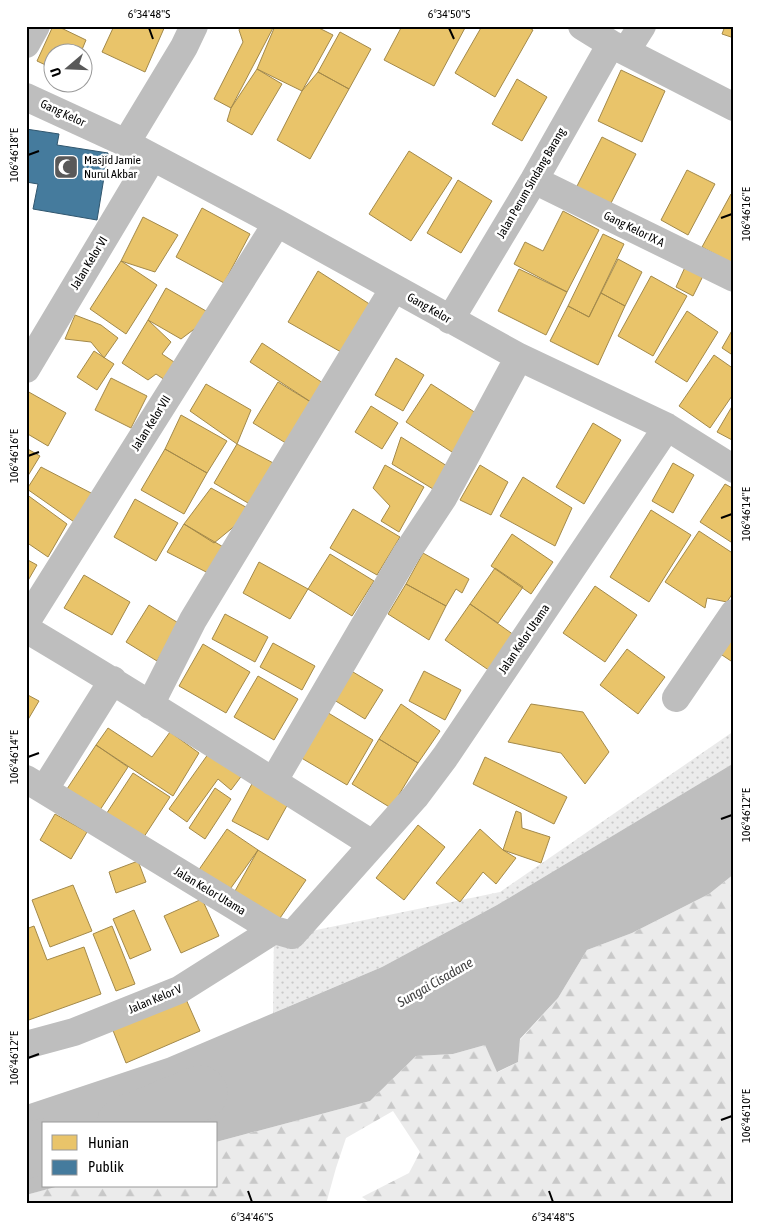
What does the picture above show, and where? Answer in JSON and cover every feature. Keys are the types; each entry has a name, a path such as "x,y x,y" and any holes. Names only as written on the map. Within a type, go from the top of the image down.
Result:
{"street":[{"path":"26,44 36,26"},
{"path":"126,143 184,47 194,26"},
{"path":"582,26 618,47 734,107"},
{"name":"Jalan Perum Sindang Barang","path":"450,320 534,180 618,47 642,26"},
{"name":"Gang Kelor","path":"26,96 126,143 519,357 667,427 734,469"},
{"name":"Jalan Kelor VI","path":"26,369 152,158"},
{"name":"Gang Kelor IX A","path":"534,180 734,278"},
{"name":"Jalan Kelor VII","path":"26,622 276,223"},
{"path":"150,705 193,620 394,288"},
{"path":"274,782 406,554 443,498 519,357"},
{"name":"Jalan Kelor Utama","path":"35,785 274,930 292,935 415,797 445,757 667,427"},
{"path":"676,698 734,613"},
{"path":"26,629 114,680 150,705 372,844"},
{"path":"35,785 114,680"},
{"name":"Jalan Kelor V","path":"26,1045 74,1032 179,990 274,930"}],"green space":[{"path":"734,731 734,763 497,905 382,967 273,1013 274,930 292,935 500,892"},
{"path":"734,874 734,1204 372,1204 362,1197 409,1173 420,1152 393,1111 346,1138 326,1204 26,1204 26,1195 51,1188 218,1188 218,1141 370,1101 416,1056 453,1054 485,1045 498,1072 518,1062 520,1040 558,998 587,950 632,933 709,894"}],"water":[{"path":"734,763 734,874 709,894 632,933 587,950 558,998 520,1039 518,1062 497,1072 485,1045 453,1054 416,1056 370,1101 218,1141 218,1122 42,1122 42,1188 52,1188 26,1195 26,1105 167,1058 382,967 497,905"}],"building: Hunian":[{"path":"53,26 57,26 86,40 85,42 46,42"},
{"path":"114,26 165,26 145,72 102,52"},
{"path":"241,26 274,26 231,108 214,99 243,42 239,30"},
{"path":"275,26 315,26 333,35 302,91 257,69"},
{"path":"402,26 466,26 434,86 384,60"},
{"path":"482,26 526,26 533,30 495,97 455,73"},
{"path":"725,26 734,26 734,38 722,34"},
{"path":"340,32 371,49 349,89 318,72"},
{"path":"42,50 42,63 37,61"},
{"path":"257,69 282,84 252,135 227,121 231,108"},
{"path":"621,70 665,91 642,142 598,121"},
{"path":"318,72 349,89 310,159 277,140 302,91"},
{"path":"517,79 547,97 522,141 492,124"},
{"path":"602,137 636,154 609,207 575,190"},
{"path":"409,151 452,178 411,241 369,214"},
{"path":"687,170 715,184 688,235 661,220"},
{"path":"458,180 492,201 461,253 427,233"},
{"path":"731,194 734,195 734,259 731,263 702,247"},
{"path":"202,208 250,234 224,283 176,257"},
{"path":"563,211 599,230 567,292 514,264 525,242 543,251"},
{"path":"143,217 178,235 155,272 121,261"},
{"path":"603,234 624,244 589,317 568,306"},
{"path":"618,259 642,272 625,306 601,293"},
{"path":"121,261 157,285 126,334 90,309"},
{"path":"686,265 704,274 693,296 676,287"},
{"path":"519,269 567,292 546,335 498,311"},
{"path":"318,271 371,305 341,352 288,322"},
{"path":"651,276 687,296 653,356 618,336"},
{"path":"166,288 213,315 181,339 148,320"},
{"path":"601,293 625,306 598,365 550,341 568,306 589,317"},
{"path":"687,311 718,332 687,382 655,362"},
{"path":"75,315 101,325 118,338 104,358 91,342 65,339"},
{"path":"148,320 171,342 162,354 174,362 168,382 156,374 148,380 122,363"},
{"path":"734,327 734,356 722,348"},
{"path":"262,343 326,385 314,404 250,362"},
{"path":"94,351 114,364 97,390 77,377"},
{"path":"714,355 734,369 734,393 710,428 679,406"},
{"path":"396,358 424,375 403,411 375,395"},
{"path":"111,378 147,396 131,428 95,410"},
{"path":"278,382 314,404 289,445 253,423"},
{"path":"206,384 251,410 237,444 190,411"},
{"path":"431,384 479,415 455,454 406,422"},
{"path":"27,391 66,413 48,446 26,433"},
{"path":"734,403 734,441 717,432"},
{"path":"371,406 398,423 382,449 355,432"},
{"path":"181,415 227,441 207,473 165,449"},
{"path":"593,423 621,440 584,504 556,487"},
{"path":"401,437 447,466 433,489 392,464"},
{"path":"237,444 279,466 253,506 214,483"},
{"path":"26,448 40,456 26,479"},
{"path":"165,449 207,473 184,514 141,490"},
{"path":"673,463 694,475 673,513 652,501"},
{"path":"385,465 424,487 399,532 381,521 390,506 373,488"},
{"path":"480,465 508,482 491,515 460,500"},
{"path":"41,467 93,494 77,524 27,489"},
{"path":"523,477 572,508 555,546 500,516"},
{"path":"725,484 734,489 734,544 700,522"},
{"path":"211,488 253,511 214,543 184,524"},
{"path":"26,494 67,524 48,557 26,542"},
{"path":"135,499 178,523 156,561 114,537"},
{"path":"353,509 400,537 377,575 330,548"},
{"path":"651,510 691,535 649,602 610,577"},
{"path":"184,524 225,548 212,575 167,552"},
{"path":"699,531 734,554 734,591 727,602 707,598 705,608 665,582"},
{"path":"512,534 553,562 531,594 491,566"},
{"path":"423,553 469,579 462,593 456,589 446,606 406,584"},
{"path":"330,554 374,581 352,616 308,589"},
{"path":"26,559 37,565 26,584"},
{"path":"259,562 308,589 290,619 243,593"},
{"path":"495,568 523,587 498,623 470,604"},
{"path":"84,575 130,602 112,635 64,608"},
{"path":"406,584 446,606 429,640 388,614"},
{"path":"595,586 637,615 605,662 563,633"},
{"path":"470,604 514,635 490,671 445,640"},
{"path":"149,605 180,624 157,661 126,642"},
{"path":"225,614 268,637 255,662 212,639"},
{"path":"734,633 734,663 719,653"},
{"path":"273,643 315,666 302,690 260,667"},
{"path":"203,644 250,672 226,713 179,686"},
{"path":"627,649 665,677 638,714 600,685"},
{"path":"343,666 383,690 365,719 326,695"},
{"path":"424,671 461,690 445,720 409,701"},
{"path":"258,676 298,699 274,740 234,717"},
{"path":"26,694 39,701 26,723"},
{"path":"401,704 440,731 418,763 379,739"},
{"path":"531,704 583,712 609,752 585,784 561,753 508,742"},
{"path":"320,708 373,740 347,785 293,753"},
{"path":"108,728 152,757 170,732 199,753 173,796 96,745"},
{"path":"379,739 418,763 391,808 352,784"},
{"path":"96,745 128,767 98,813 65,792"},
{"path":"211,750 243,774 231,790 218,779 187,822 169,809"},
{"path":"485,757 567,797 554,824 473,784"},
{"path":"133,773 170,797 138,846 101,822"},
{"path":"253,782 289,802 268,840 232,821"},
{"path":"215,788 231,799 205,839 189,828"},
{"path":"516,811 521,813 522,828 550,837 541,863 503,850"},
{"path":"55,814 87,832 71,859 40,840"},
{"path":"418,825 445,847 404,900 376,878"},
{"path":"227,829 258,850 228,892 198,871"},
{"path":"480,829 503,850 516,858 496,884 483,872 460,902 436,883"},
{"path":"258,850 306,880 278,921 235,891"},
{"path":"138,861 146,882 116,893 109,872"},
{"path":"73,885 92,931 50,947 32,900"},
{"path":"202,899 219,936 181,953 164,916"},
{"path":"134,910 151,950 130,959 113,919"},
{"path":"34,926 47,960 84,947 101,994 26,1021 26,929"},
{"path":"112,926 135,984 116,991 93,934"},
{"path":"185,997 200,1031 126,1063 112,1028"}],"building: Publik":[{"name":"Masjid Jamie Nurul Akbar","path":"26,129 59,134 57,145 108,153 97,220 33,209 38,184 26,182"}],"waterway":[{"name":"Sungai Cisadane","path":"129,1122 200,1093"},
{"name":"Sungai Cisadane","path":"26,1151 42,1147"}],"place":[{"name":"Masjid Jamie Nurul Akbar","path":"66,167"}]}
